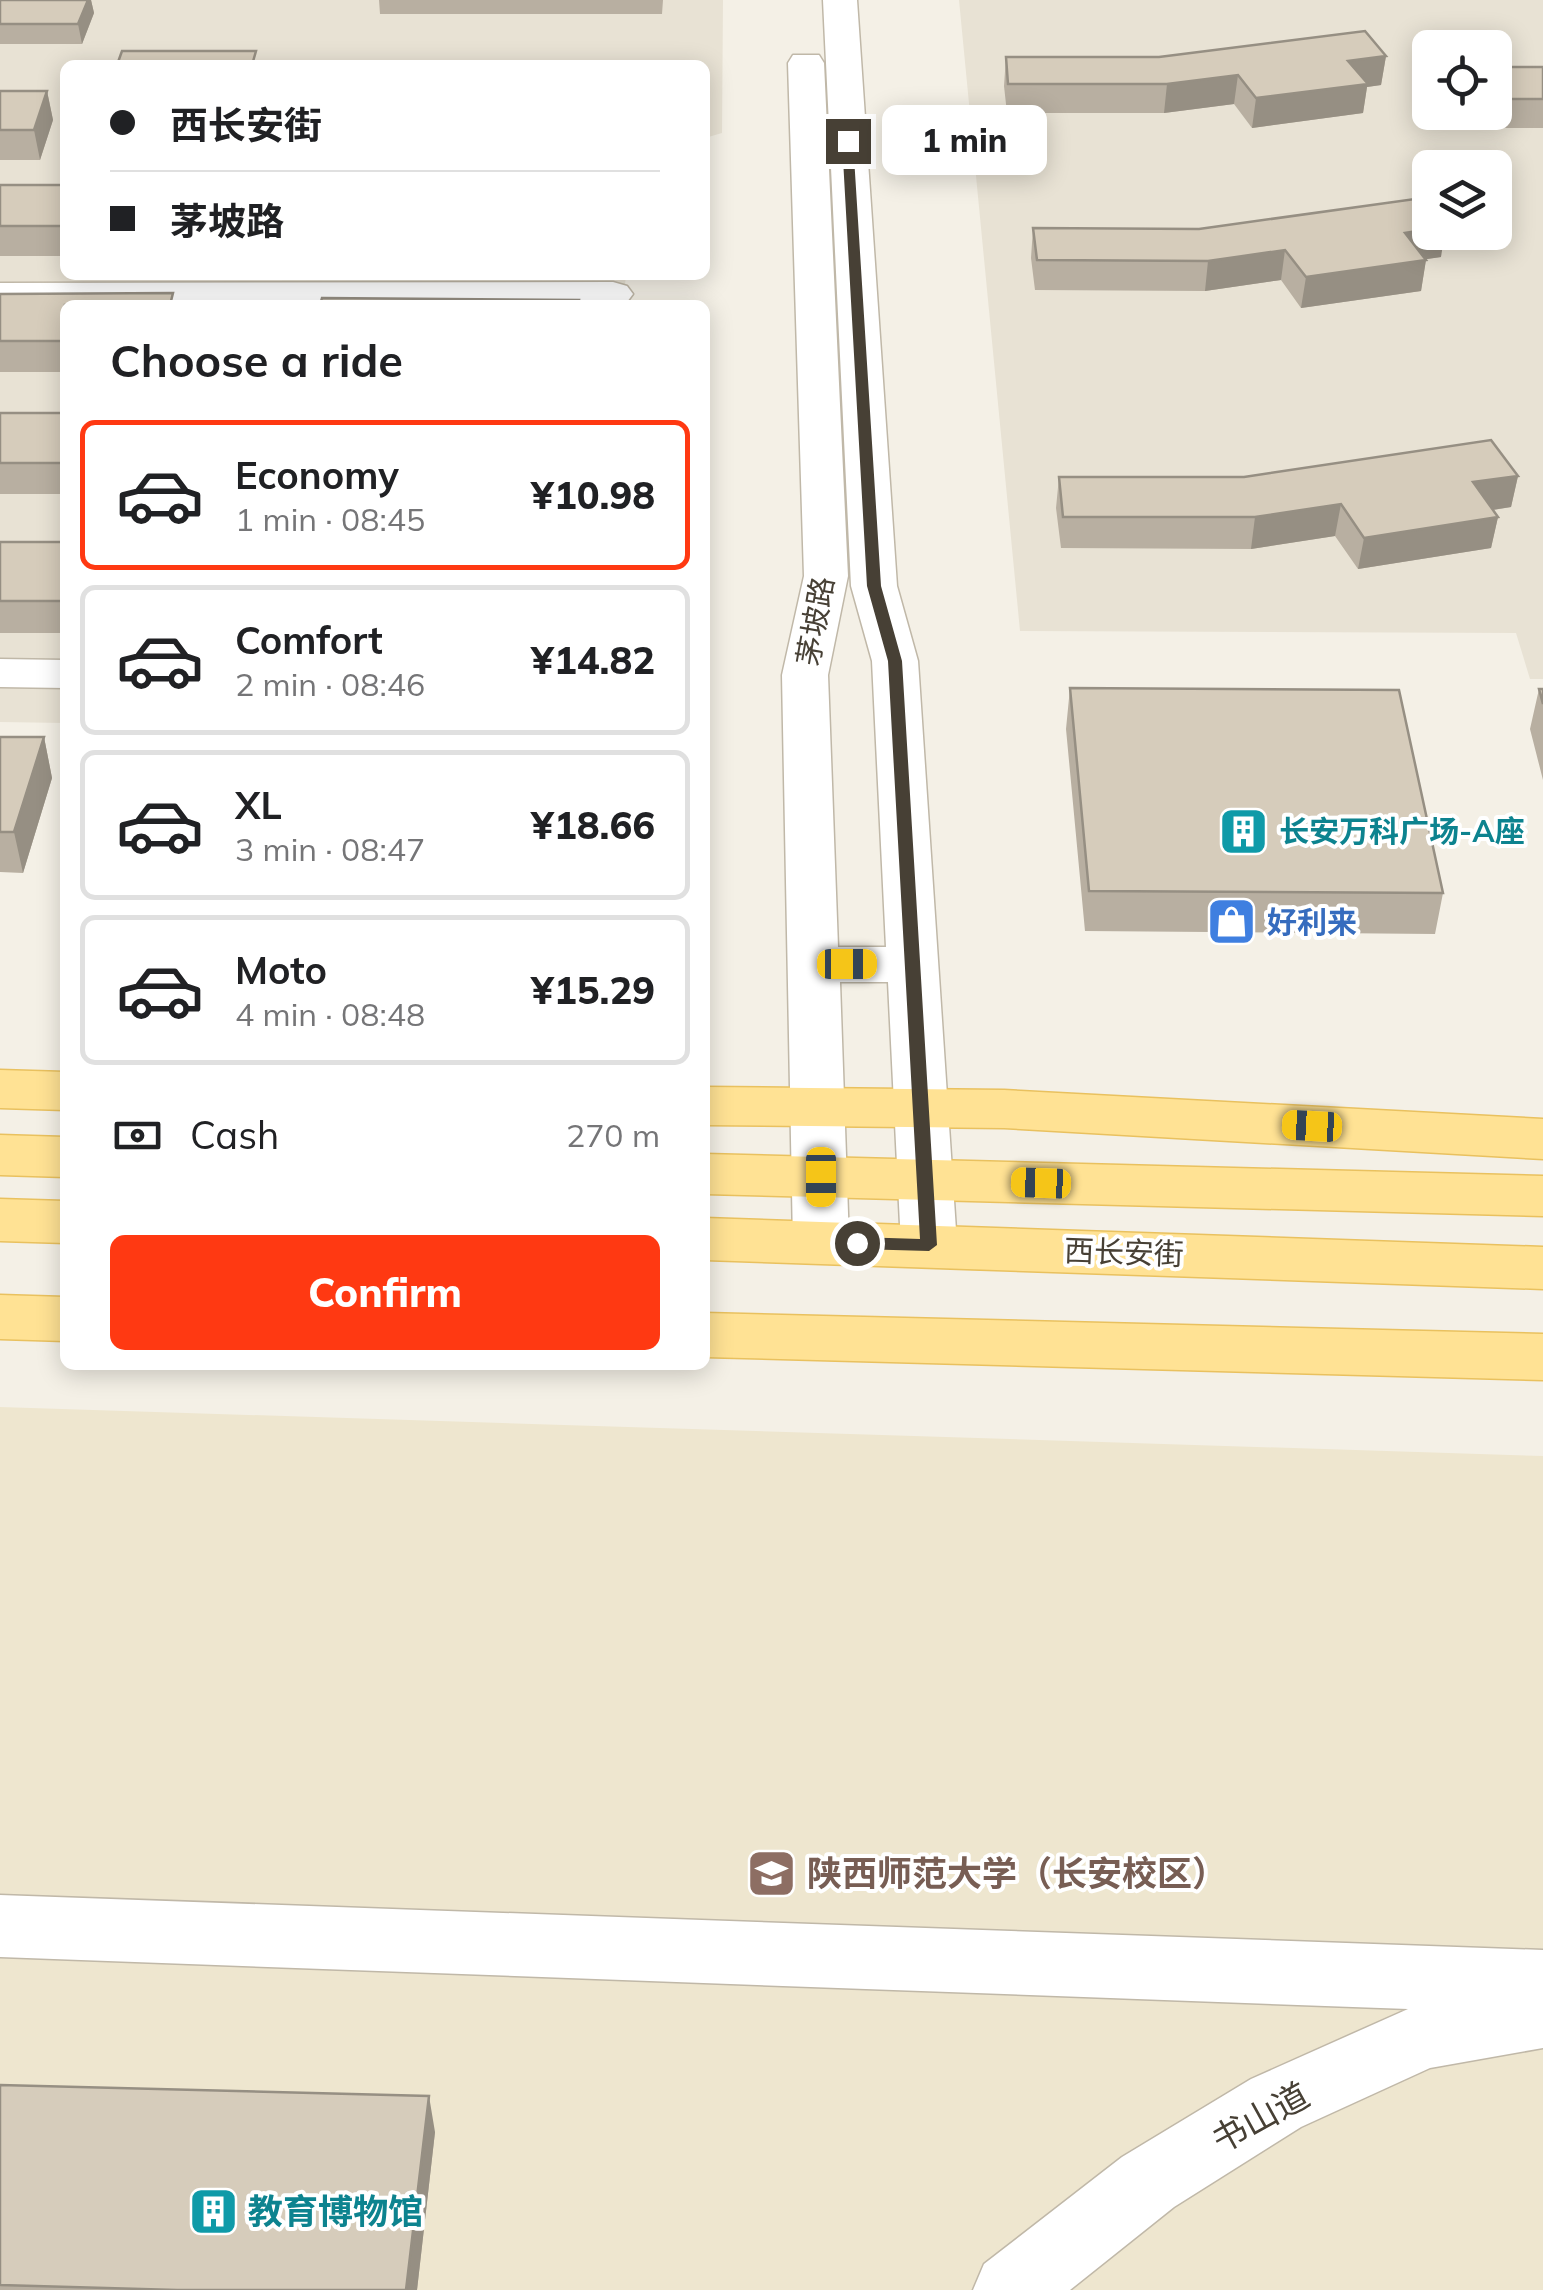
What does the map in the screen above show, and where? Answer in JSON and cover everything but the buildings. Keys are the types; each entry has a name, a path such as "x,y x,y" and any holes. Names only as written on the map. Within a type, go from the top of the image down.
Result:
{"main road":[{"path":"0,1089 60,1091"},
{"path":"710,1106 920,1106 1543,1139"},
{"path":"0,1155 60,1156"},
{"path":"710,1174 1543,1196"},
{"path":"0,1220 60,1222"},
{"name":"西长安街","path":"710,1240 1543,1268"},
{"path":"0,1317 60,1319"},
{"path":"710,1336 1543,1357"}],"street":[{"name":"茅坡路","path":"804,0 826,576 804,675 821,1242"},
{"name":"茅坡路","path":"840,0 874,586 895,661 929,1245"},
{"path":"0,295 613,291"},
{"path":"0,673 60,674"},
{"path":"814,965 912,964"},
{"path":"0,1926 1543,1982"},
{"path":"1423,2036 1543,2004"},
{"name":"书山道","path":"1011,2290 1148,2182 1276,2103 1423,2036 1543,2016"}],"shaded area":[{"path":"0,0 723,0 722,133 710,137 710,60 60,60 60,280 626,280 624,300 60,300 60,723 0,722"},
{"path":"959,0 1543,0 1543,679 1530,679 1516,633 1020,631"},
{"name":"陕西师范大学（长安校区）","path":"0,1407 1543,1456 1543,2290 0,2290"}],"place":[{"name":"长安万科广场-A座","path":"1244,831"},
{"name":"好利来","path":"1232,922"},
{"name":"陕西师范大学（长安校区）","path":"772,1873"},
{"name":"教育博物馆","path":"213,2211"}],"route":[{"path":"848,141 874,586 895,661 929,1245 857,1243"}]}
